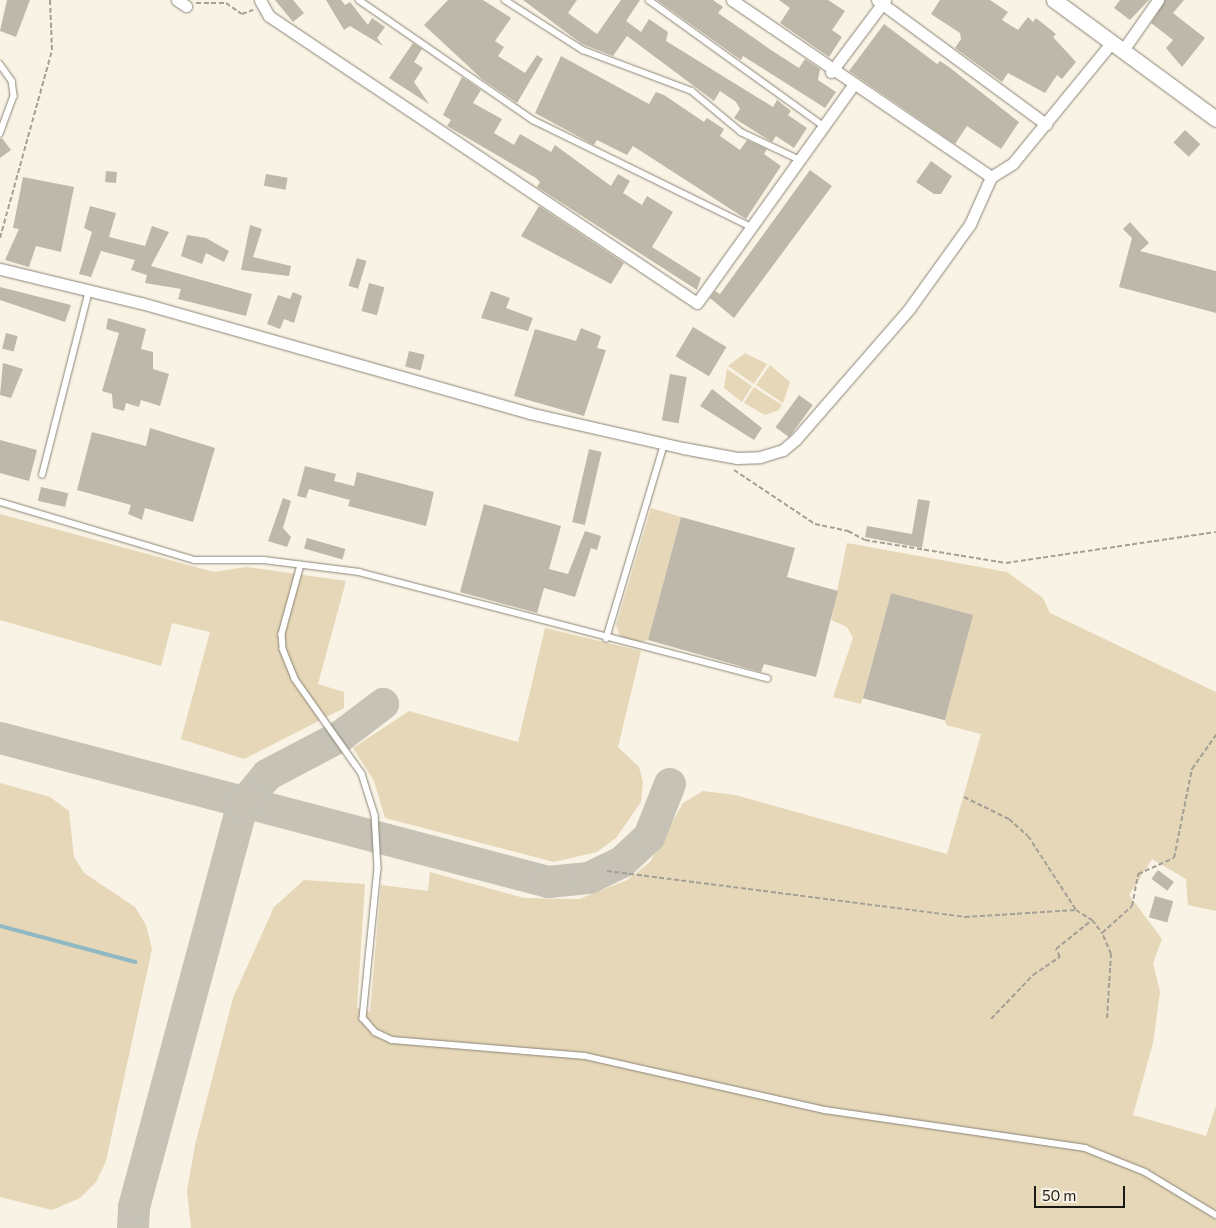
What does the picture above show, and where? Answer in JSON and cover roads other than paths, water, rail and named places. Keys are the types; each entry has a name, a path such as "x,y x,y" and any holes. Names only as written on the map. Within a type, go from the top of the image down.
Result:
{"main road":[{"path":"1054,0 1216,119"}],"street":[{"path":"732,0 832,72 991,177 1003,174 1158,0"},
{"path":"832,72 882,1 1046,124"},
{"path":"260,3 691,301 700,301 853,85"},
{"path":"0,269 89,290 529,413 664,444 737,458 783,450 796,439 942,264 970,224 991,177"}],"lane":[{"path":"359,0 533,120 751,227"},
{"path":"505,0 583,50 692,91 741,132 800,160"},
{"path":"649,0 825,126"},
{"path":"0,64 12,82 14,96 0,134"},
{"path":"42,475 89,290"},
{"path":"606,639 664,444"},
{"path":"0,502 195,560 264,560 359,572 606,639 767,678"},
{"path":"301,565 282,634 283,649 295,679 362,774 375,815 378,868 363,1018 375,1032 392,1040 585,1056 825,1110 1085,1148 1145,1172 1216,1215"}],"waterway":[{"path":"0,926 135,962"}]}
